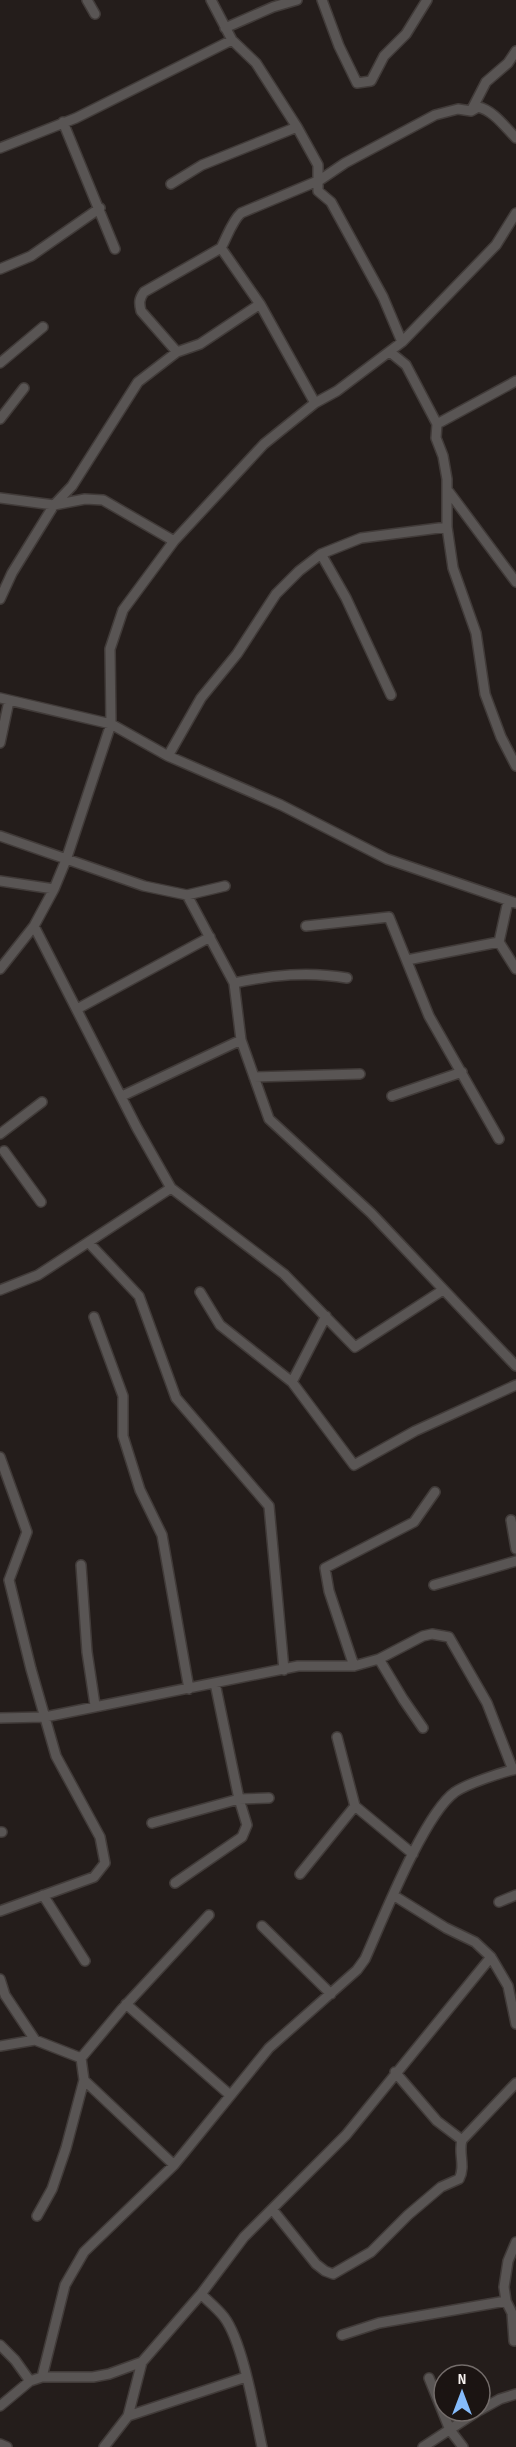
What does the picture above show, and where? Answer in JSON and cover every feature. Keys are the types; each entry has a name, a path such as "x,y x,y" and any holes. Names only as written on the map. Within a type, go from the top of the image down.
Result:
{"street":[{"path":"87,0 95,14"},
{"path":"211,0 231,40 256,63 297,127 318,165 320,180 318,191 331,202 383,297 402,342"},
{"path":"225,28 297,0"},
{"path":"322,0 339,46 357,83 371,81 384,56 406,34 427,0"},
{"path":"0,148 76,118 231,40"},
{"path":"471,111 486,82 508,63 516,51"},
{"path":"177,352 141,311 139,303 141,297 144,292 221,248 236,218 241,213 320,180 345,163 435,115 458,109 471,111 478,107 483,108 494,115 516,138"},
{"path":"63,122 116,249"},
{"path":"171,184 202,165 297,127"},
{"path":"0,269 31,256 100,208"},
{"path":"0,969 34,926 54,889 66,860 111,724 110,650 123,610 174,541 264,444 315,403 337,391 402,342 496,245 516,213"},
{"path":"221,248 260,304 315,403"},
{"path":"0,599 12,573 54,505 72,486 138,382 177,352 200,344 260,304"},
{"path":"0,363 43,327"},
{"path":"390,352 406,365 437,424 436,438 443,456 449,492 447,527 453,568 476,633 485,694 501,737 516,766"},
{"path":"437,424 516,381"},
{"path":"0,418 24,388"},
{"path":"449,492 516,582"},
{"path":"0,498 54,505 85,499 103,500 174,541"},
{"path":"168,756 201,698 237,654 276,594 299,571 321,554 361,538 447,527"},
{"path":"321,554 346,598 391,695"},
{"path":"0,743 5,700 111,724 168,756 281,805 387,859 512,902 500,942 516,969"},
{"path":"0,836 144,886 187,896 225,886"},
{"path":"0,881 54,889"},
{"path":"187,896 234,983 241,1040 269,1119 370,1213 516,1366"},
{"path":"306,926 389,917 429,1016 499,1139"},
{"path":"34,926 171,1188 284,1274 355,1347 443,1290"},
{"path":"77,1009 210,937"},
{"path":"407,960 500,942"},
{"path":"234,983 267,976 319,973 347,978"},
{"path":"122,1096 241,1040"},
{"path":"392,1096 462,1072"},
{"path":"254,1077 360,1074"},
{"path":"0,1134 42,1102"},
{"path":"1,1151 41,1202"},
{"path":"0,1290 39,1275 171,1188"},
{"path":"89,1244 139,1296 176,1398 269,1506 284,1670"},
{"path":"200,1292 220,1325 292,1382 354,1465 415,1431 516,1385"},
{"path":"292,1382 326,1316"},
{"path":"94,1317 123,1396 123,1436 140,1490 162,1535 189,1689"},
{"path":"0,1457 27,1532 9,1580 56,1756 100,1837 105,1863 94,1877 0,1911"},
{"path":"354,1666 329,1591 324,1568 414,1522 435,1492"},
{"path":"511,1520 516,1549"},
{"path":"434,1585 516,1562"},
{"path":"81,1565 87,1652 96,1706"},
{"path":"0,1718 45,1717 298,1666 354,1666 379,1659 423,1636 432,1634 449,1637 488,1703 515,1770 457,1791 448,1798 439,1809 413,1854 365,1959 357,1970 268,2048 174,2165 84,2252 65,2285 42,2378"},
{"path":"379,1659 423,1728"},
{"path":"175,1883 242,1837 247,1825 239,1800 215,1683"},
{"path":"337,1737 355,1806 413,1854"},
{"path":"152,1823 239,1800 269,1798"},
{"path":"300,1874 355,1806"},
{"path":"43,1895 85,1961"},
{"path":"393,1895 446,1928 475,1942 491,1957 508,1986 516,2024"},
{"path":"499,1902 516,1895"},
{"path":"37,2216 52,2189 84,2080 81,2058 126,2004 209,1915"},
{"path":"262,1926 331,1994"},
{"path":"104,2447 128,2416 142,2362 201,2294 244,2237 346,2134 491,1957"},
{"path":"0,1979 5,1995 35,2040"},
{"path":"126,2004 230,2095"},
{"path":"0,2046 35,2040 81,2058"},
{"path":"395,2072 437,2121 462,2140"},
{"path":"84,2080 174,2165"},
{"path":"272,2209 316,2264 333,2274 371,2252 408,2215 441,2187 459,2179 463,2168 460,2147 462,2140 516,2083"},
{"path":"514,2341 512,2313 506,2301 504,2287 508,2261 516,2242"},
{"path":"201,2294 224,2317 231,2330 246,2377 262,2447"},
{"path":"342,2335 379,2323 506,2301"},
{"path":"0,2345 15,2360 30,2381"},
{"path":"0,2406 30,2381 42,2378 93,2377 142,2362"},
{"path":"128,2416 246,2377"},
{"path":"429,2378 450,2430 463,2447"},
{"path":"492,2403 516,2394"},
{"path":"423,2447 460,2423"},
{"path":"0,2444 7,2447"}]}
